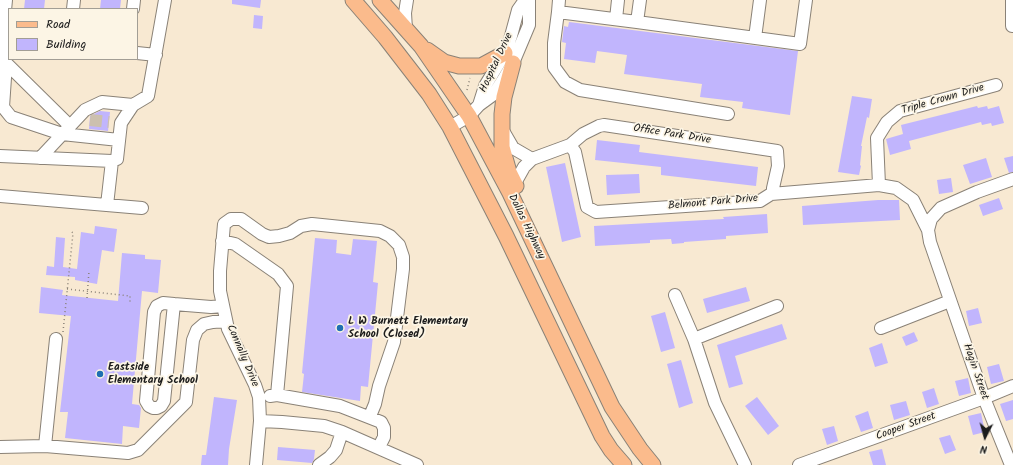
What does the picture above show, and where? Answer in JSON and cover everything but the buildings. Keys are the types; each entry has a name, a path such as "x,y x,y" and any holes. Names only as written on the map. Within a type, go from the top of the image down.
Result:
{"main road":[{"name":"Dallas Highway","path":"352,0 385,37 424,88 450,127 509,243 602,436 611,450 624,465"},
{"name":"Dallas Highway","path":"380,0 421,46 474,110 510,193 612,407 640,449 653,465"},
{"path":"421,46 444,62 459,66 481,66 509,58 502,114 502,147 509,172 556,265 568,316"}],"street":[{"path":"6,0 4,42 6,63 3,107 11,117 69,126 119,140"},
{"path":"0,156 112,161 117,159 119,140 115,122 133,105 148,96 165,0"},
{"path":"406,29 405,12 407,0"},
{"name":"Hospital Drive","path":"509,58 511,36 518,10 525,0"},
{"name":"Hospital Drive","path":"450,127 494,94 509,58 529,25 529,0"},
{"path":"559,0 554,43 554,67 566,82 580,90 728,114"},
{"path":"616,19 618,0"},
{"path":"637,22 640,0"},
{"path":"755,38 760,0"},
{"path":"558,12 800,44 806,0"},
{"path":"1012,0 1012,26"},
{"path":"138,53 156,55"},
{"path":"6,63 69,126"},
{"name":"Triple Crown Drive","path":"879,186 877,138 887,122 900,111 996,85"},
{"path":"40,158 85,110 102,102 133,105"},
{"path":"69,126 90,120"},
{"name":"Office Park Drive","path":"532,159 570,144 583,134 604,125 777,151 778,166 773,194"},
{"path":"502,129 513,148 532,159 524,167 515,183"},
{"name":"Belmont Park Drive","path":"570,144 575,152 587,207 596,212 760,201 773,194 879,186 896,188 913,200 928,230"},
{"path":"107,205 112,161"},
{"path":"928,230 931,219 941,208 977,192 1013,179"},
{"path":"0,196 142,208"},
{"name":"Connally Drive","path":"256,465 260,421 259,398 255,385 228,329 220,291 224,224 231,219 241,219 262,234 270,237 290,233 301,226 312,224 380,231 390,236 399,245 403,257 394,342 370,416"},
{"name":"Hagin Street","path":"928,230 930,242 950,301 984,398 1010,465"},
{"path":"222,241 235,244 278,274 286,286 277,395"},
{"path":"675,295 694,339 715,403 745,465"},
{"path":"881,328 950,301"},
{"path":"174,304 164,401 161,406 153,408 149,406 146,401 154,312 157,306 163,303 211,307 223,306"},
{"path":"694,339 778,306"},
{"path":"0,447 45,446 128,453 138,450 186,402 193,340 197,330 204,324 226,321"},
{"path":"45,446 59,336"},
{"name":"Cooper Street","path":"799,465 984,398 1013,386"},
{"path":"259,398 277,395 319,401 370,416 382,422 384,428 384,437 380,447"},
{"path":"260,421 324,426 380,447 417,465"},
{"path":"319,465 330,457 336,450 342,432"}],"path":[{"path":"463,88 467,90 471,73"},
{"path":"59,336 67,289 73,233 71,231"},
{"path":"87,298 86,291 89,271"},
{"path":"67,289 130,296 130,302"}],"tunnel":[{"path":"90,120 109,122"}],"place":[{"name":"L W Burnett Elementary School (Closed)","path":"340,328"},
{"name":"Eastside Elementary School","path":"100,374"}]}
